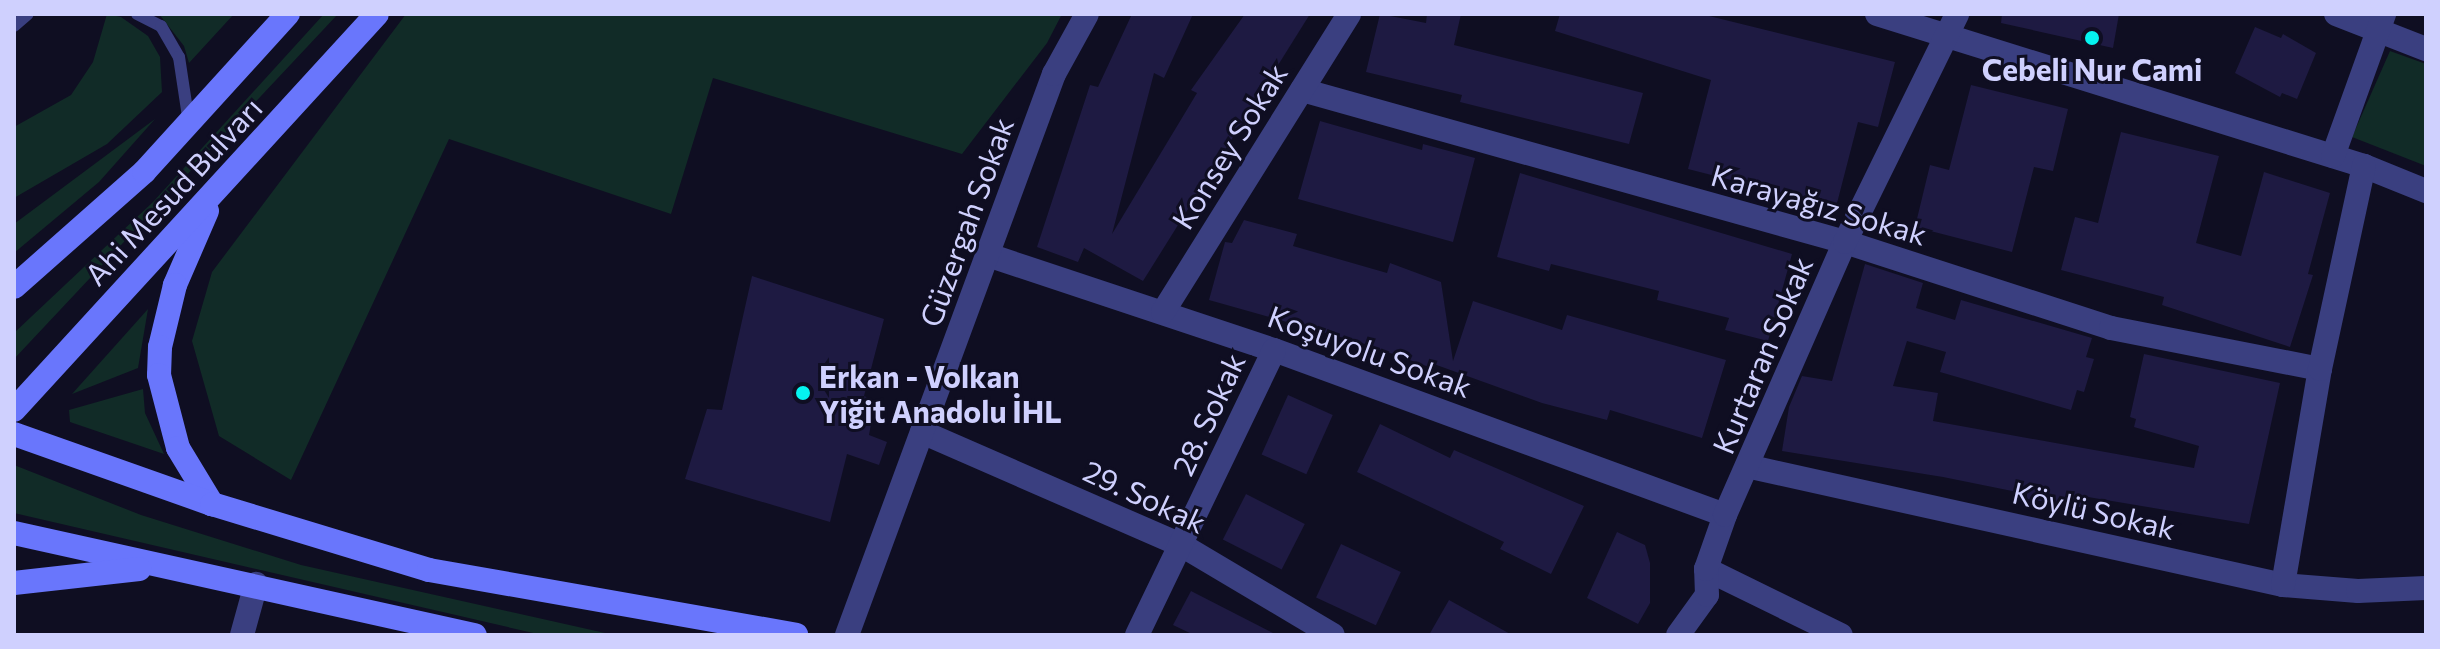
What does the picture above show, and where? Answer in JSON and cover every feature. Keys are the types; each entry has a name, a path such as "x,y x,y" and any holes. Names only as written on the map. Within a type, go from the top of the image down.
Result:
{"main road":[{"name":"Ahi Mesud Bulvarı","path":"14,287 189,126 288,14"},
{"name":"Ahi Mesud Bulvarı","path":"14,410 377,14"},
{"path":"212,504 178,448 159,375 160,347 175,285 216,192"},
{"path":"14,434 212,504 429,570 796,635"},
{"path":"14,533 256,584 475,635"},
{"path":"14,583 166,567"}],"street":[{"name":"Güzergah Sokak","path":"847,635 991,256 1054,74 1087,14"},
{"name":"Konsey Sokak","path":"1163,312 1349,14"},
{"path":"1877,14 1952,24 2364,166 2426,191"},
{"path":"2336,14 2380,22 2426,49"},
{"path":"2333,156 2380,22"},
{"name":"Kurtaran Sokak","path":"1678,635 1707,595 1706,569 1725,515 1751,467 1845,242 1952,24"},
{"name":"Karayağız Sokak","path":"1302,90 1845,242 2111,328 2320,369"},
{"path":"2283,585 2320,369 2364,166"},
{"name":"Koşuyolu Sokak","path":"991,256 1274,350 1725,515"},
{"name":"28. Sokak","path":"1137,635 1183,546 1274,350"},
{"name":"29. Sokak","path":"922,432 1183,546 1333,635"},
{"name":"Köylü Sokak","path":"1751,467 2283,585 2358,591 2426,588"},
{"path":"1706,569 1841,635"},
{"path":"242,635 256,584"}],"lane":[{"path":"14,26 28,14"},
{"path":"137,14 161,26 179,57 189,126"}],"green space":[{"path":"107,14 121,17 148,36 160,57 162,92 107,144 14,198 14,127 71,95 93,62"},
{"path":"159,14 234,14 189,63 184,46"},
{"path":"324,14 338,14 14,359 14,333 153,202"},
{"path":"406,14 1062,14 1047,43 962,154 713,78 671,214 449,139 291,480 219,436 192,341 212,272"},
{"path":"2390,51 2426,64 2426,166 2352,137"},
{"path":"155,119 99,182 14,253 14,224"},
{"path":"148,309 138,368 72,394"},
{"path":"143,389 145,413 164,454 70,422 69,410"},
{"path":"14,465 141,515 301,565 614,635 542,635 14,513"}],"building":[{"path":"1132,14 1193,14 1164,78 1154,73 1112,234 1197,93 1191,90 1245,14 1310,14 1143,281 1084,248 1078,262 1037,247 1090,85 1098,87"},
{"path":"1380,14 1426,23 1427,14 1461,14 1454,45 1643,93 1629,144 1460,102 1462,95 1366,72"},
{"path":"1560,14 1701,14 1895,62 1878,127 1858,122 1836,207 1688,169 1711,80 1555,31"},
{"name":"Cebeli Nur Cami","path":"2002,14 2119,14 2113,48 2001,23"},
{"path":"2255,27 2281,38 2283,34 2316,53 2297,99 2282,93 2280,97 2235,73"},
{"path":"1971,85 2068,109 2053,171 2034,167 2012,252 1915,227 1930,165 1949,170"},
{"path":"1320,121 1422,150 1423,144 1475,158 1453,242 1298,199"},
{"path":"2121,132 2219,156 2196,243 2241,256 2264,172 2330,193 2308,274 2313,275 2290,347 2162,305 2164,297 2061,270 2075,217 2098,223"},
{"path":"1520,173 1792,254 1768,341 1725,330 1729,318 1657,300 1659,291 1551,264 1549,271 1497,257"},
{"path":"1244,220 1297,234 1293,246 1387,273 1390,263 1441,282 1453,361 1473,301 1562,330 1567,315 1726,360 1702,438 1610,410 1607,420 1542,403 1431,363 1429,367 1365,344 1209,300 1225,242 1232,243"},
{"path":"1865,264 1923,283 1916,308 1955,320 1961,300 2092,338 2086,357 2094,359 2084,392 2077,390 2071,410 1940,372 1946,352 1907,341 1893,386 1938,393 1933,421 2194,468 2199,446 2134,427 2136,419 2130,417 2144,354 2280,383 2249,524 2088,497 2086,508 2027,499 2027,494 1943,477 1782,451 1789,407 1802,376 1832,381"},
{"path":"752,276 884,319 864,396 875,401 869,435 887,442 879,465 847,454 830,522 685,479 707,409 722,410"},
{"path":"1288,395 1333,415 1306,474 1262,454"},
{"path":"1380,424 1450,458 1454,450 1584,506 1551,574 1500,549 1504,542 1357,472"},
{"path":"1246,494 1305,524 1282,569 1223,539"},
{"path":"1617,532 1645,545 1650,563 1650,603 1638,624 1587,598"},
{"path":"1341,544 1401,572 1376,625 1316,597"},
{"path":"1191,591 1277,635 1194,635 1173,625"},
{"path":"1449,600 1512,635 1429,635"}],"place":[{"name":"Cebeli Nur Cami","path":"2092,38"},
{"name":"Erkan - Volkan Yiğit Anadolu İHL","path":"803,393"}]}
